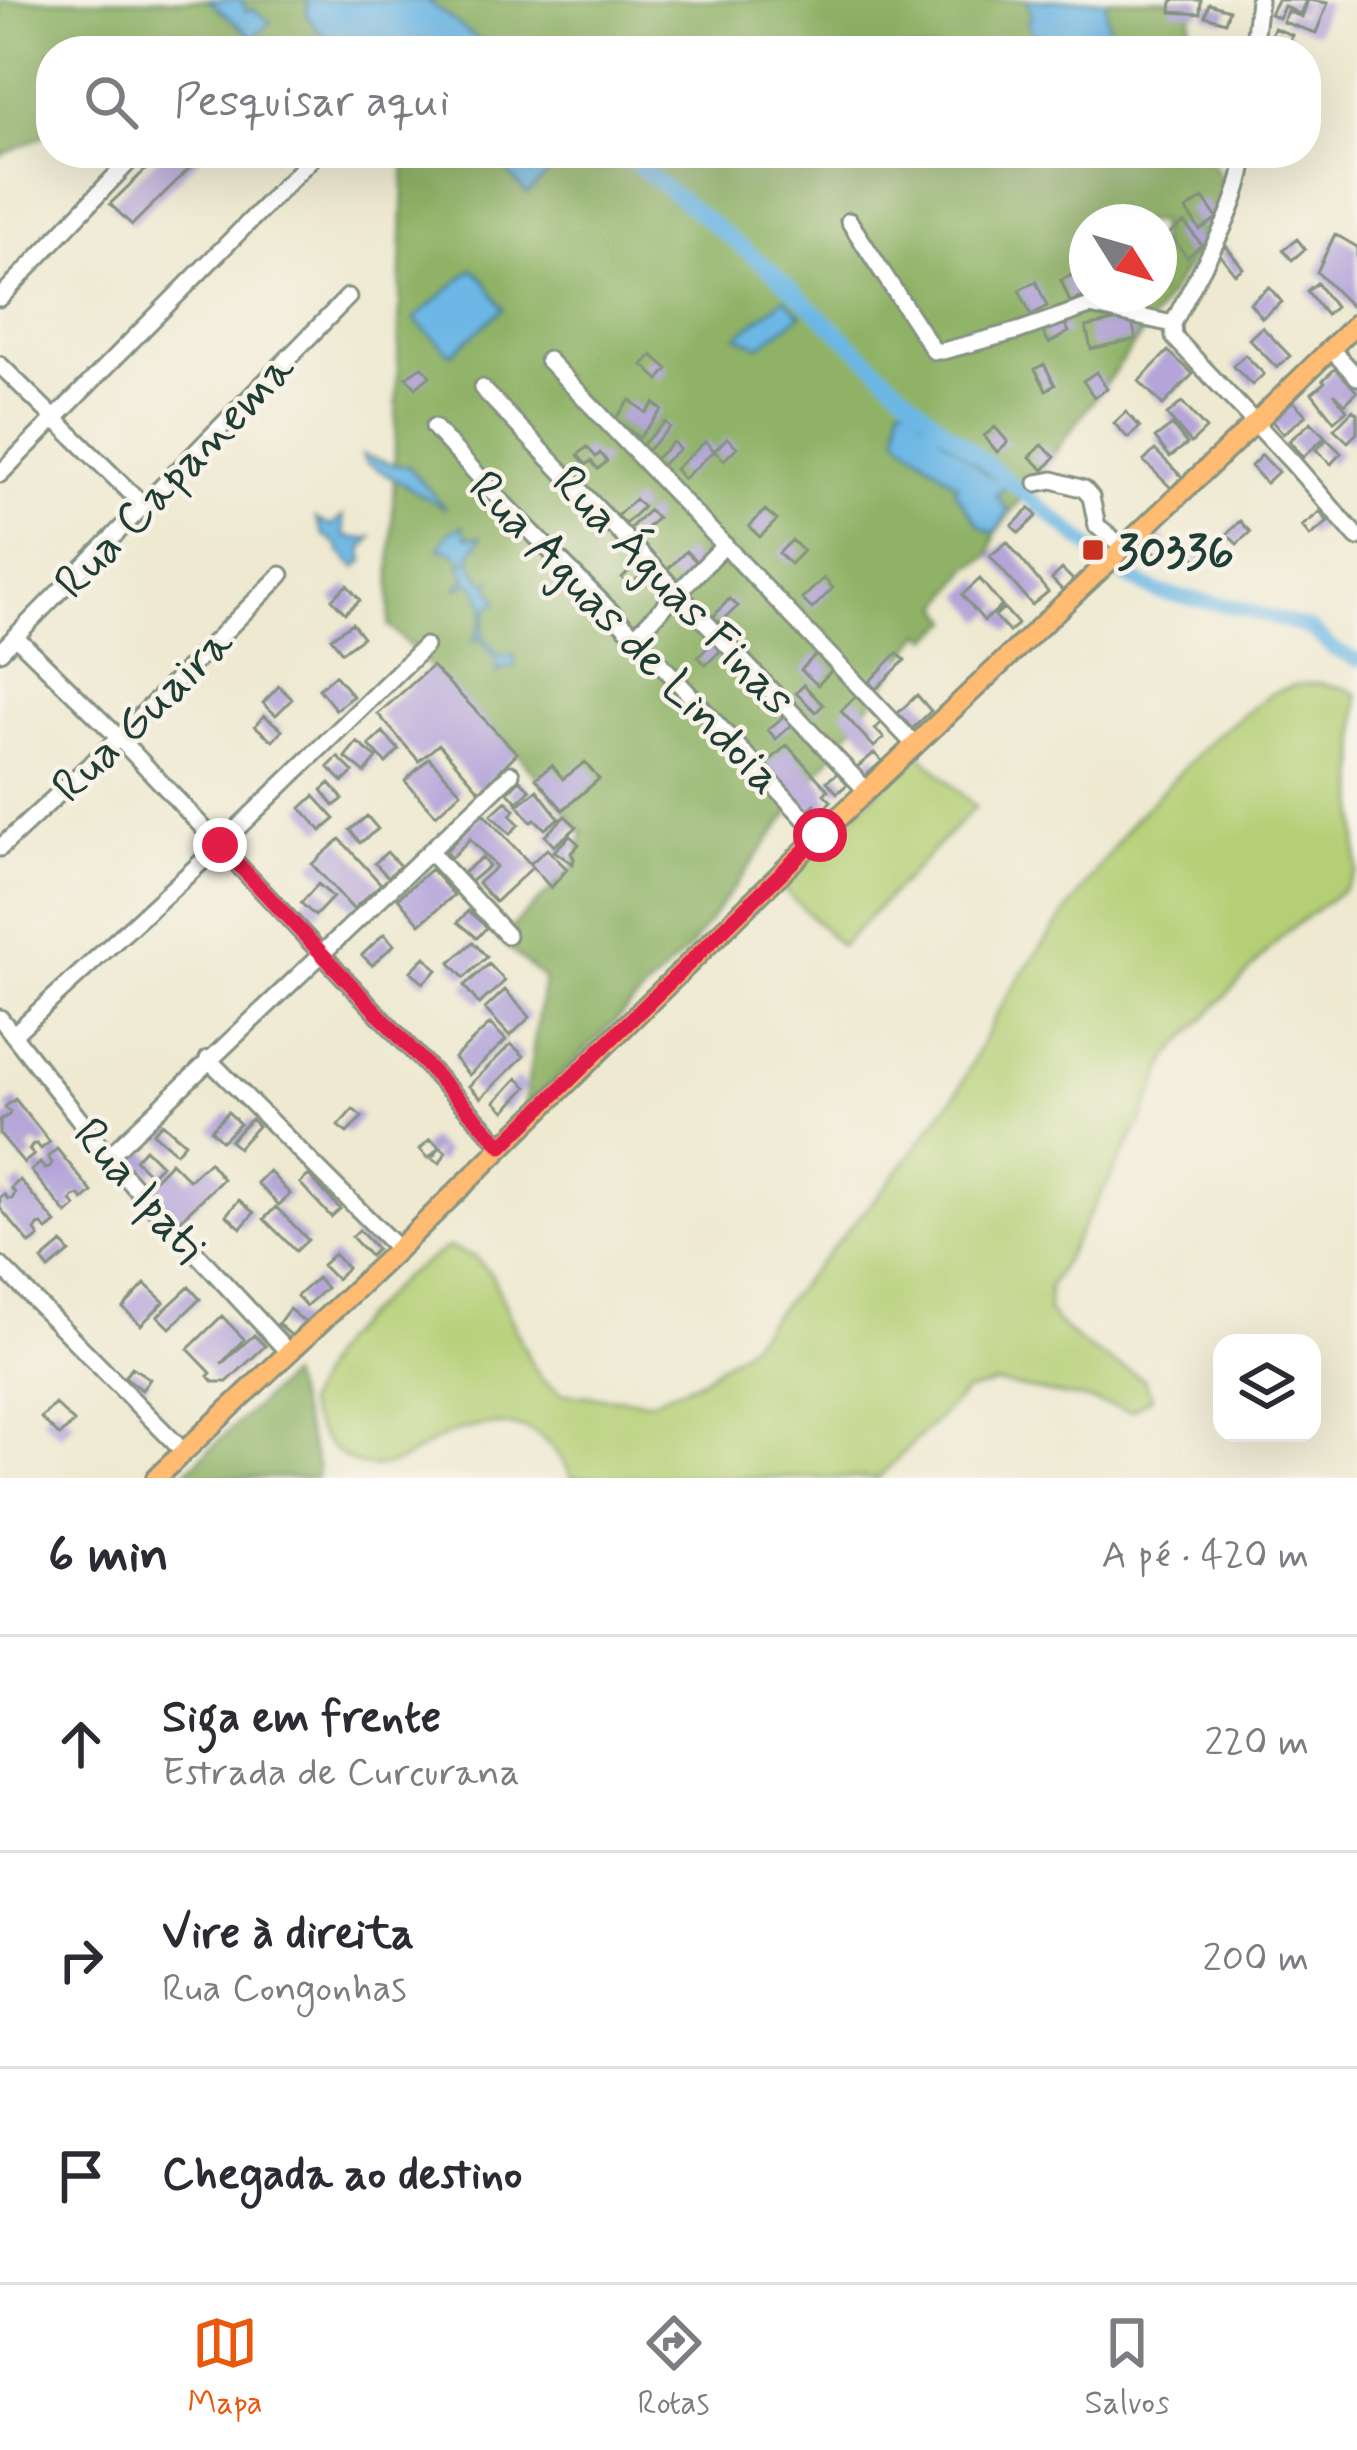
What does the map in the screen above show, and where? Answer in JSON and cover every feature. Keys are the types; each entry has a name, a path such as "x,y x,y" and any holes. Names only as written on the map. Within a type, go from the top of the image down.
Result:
{"main road":[{"path":"156,1478 1357,323"}],"street":[{"path":"1254,36 1258,0"},
{"path":"0,298 123,168"},
{"path":"0,474 302,168"},
{"path":"1243,168 1231,212 1173,324 1174,337 1357,537"},
{"path":"849,221 934,351 1018,331 1090,306 1173,324"},
{"name":"Rua Capanema","path":"0,652 348,297"},
{"path":"1330,348 1357,377"},
{"path":"548,359 915,745"},
{"path":"0,364 142,504"},
{"name":"Rua Águas Finas","path":"482,388 867,791"},
{"name":"Rua Aguas de Lindoia","path":"434,427 820,835"},
{"path":"1037,483 1053,480 1084,489 1091,497 1097,526 1120,550"},
{"path":"635,636 725,545"},
{"name":"Rua Guaira","path":"0,848 119,738 281,575"},
{"path":"15,635 119,738 502,1146"},
{"path":"13,1035 220,845 425,646"},
{"path":"110,1156 511,773"},
{"path":"430,852 507,935"},
{"name":"Rua Ipati","path":"0,1018 118,1170 289,1353"},
{"path":"208,1060 398,1249"},
{"path":"0,1265 183,1451"}],"green space":[{"path":"0,0 1194,0 1188,36 36,36 36,139 0,156"},
{"path":"404,168 1215,168 1230,198 1177,282 1177,204 1069,204 1069,312 1158,312 995,534 990,556 970,567 942,606 952,621 930,638 922,633 690,947 527,1108 544,979 499,940 575,866 583,833 517,753 389,626"},
{"path":"1320,683 1357,694 1357,871 1345,888 1286,932 1169,1056 1143,1119 1049,1287 1048,1311 1068,1333 1143,1378 1152,1397 1131,1411 995,1383 965,1392 878,1478 571,1478 564,1462 539,1436 501,1425 459,1431 396,1463 380,1466 351,1461 328,1444 305,1404 325,1362 339,1341 402,1278 448,1247 475,1257 492,1276 530,1361 543,1381 564,1394 650,1401 699,1381 745,1348 887,1185 957,1093 1021,975 1132,822 1213,738 1272,693"},
{"path":"919,753 975,807 841,946 779,885"},
{"path":"288,1376 318,1467 317,1478 179,1478"}],"water":[{"path":"208,0 242,0 246,11 253,9 271,22 251,36"},
{"path":"307,0 426,0 474,36 326,36 307,15"},
{"path":"1027,0 1105,0 1110,36 1034,35 1027,23 1032,15"},
{"path":"504,168 554,168 527,194"},
{"path":"472,269 503,309 451,354 414,319"},
{"path":"785,298 801,315 760,346 737,336"},
{"path":"900,404 912,405 924,420 934,423 940,435 1003,482 1003,490 996,495 1009,511 995,534 980,526 954,491 957,485 898,437"},
{"path":"362,455 408,466 446,509 365,462"},
{"path":"343,516 345,537 372,537 362,550 364,561 356,568 324,536 316,519 331,526"},
{"path":"463,526 466,537 481,537 470,556 477,574 492,581 489,590 498,602 488,607 482,634 499,656 514,655 515,667 497,674 496,660 480,638 473,640 483,617 481,595 471,582 456,589 467,577 459,564 467,562 439,549 448,533"}],"building":[{"path":"1172,0 1201,0 1200,14 1171,12"},
{"path":"1277,0 1306,1 1300,14 1284,6 1279,18 1270,14"},
{"path":"1308,0 1328,3 1316,33 1283,22 1287,11 1302,17"},
{"path":"1209,4 1229,10 1225,22 1205,16"},
{"path":"1274,28 1292,35 1292,36 1271,36"},
{"path":"147,168 190,168 132,225 110,204"},
{"path":"1203,198 1217,218 1200,230 1186,210"},
{"path":"1184,222 1202,245 1187,257 1177,244 1177,228"},
{"path":"1335,234 1357,247 1357,312 1317,272"},
{"path":"1297,239 1305,249 1292,260 1283,250"},
{"path":"1226,246 1243,268 1235,274 1218,252"},
{"path":"1069,276 1069,300 1061,280"},
{"path":"1036,282 1047,306 1031,315 1019,290"},
{"path":"1317,283 1335,307 1326,315 1307,291"},
{"path":"1269,287 1282,302 1262,318 1250,303"},
{"path":"1131,317 1136,339 1091,349 1086,327"},
{"path":"1062,319 1069,332 1049,343 1042,330"},
{"path":"1262,327 1290,356 1277,368 1249,339"},
{"path":"1168,351 1193,374 1163,405 1139,381"},
{"path":"652,355 668,369 659,380 643,365"},
{"path":"1245,355 1264,374 1252,385 1233,366"},
{"path":"1044,364 1055,385 1046,390 1035,369"},
{"path":"422,366 430,376 416,388 406,377"},
{"path":"1336,368 1357,392 1345,404 1334,393 1347,410 1334,421 1312,393"},
{"path":"1096,372 1107,389 1094,397 1083,381"},
{"path":"630,400 646,413 654,403 662,410 639,438 615,419"},
{"path":"1293,401 1306,415 1283,434 1271,420"},
{"path":"1182,402 1206,429 1191,443 1167,415"},
{"path":"1353,410 1357,433 1348,442 1334,429"},
{"path":"1126,412 1140,427 1128,438 1114,423"},
{"path":"665,422 670,427 647,451 641,446"},
{"path":"1311,422 1325,437 1303,457 1289,441"},
{"path":"1172,425 1187,444 1170,457 1155,438"},
{"path":"995,427 1008,442 997,452 984,436"},
{"path":"727,438 737,447 724,460 714,451"},
{"path":"1327,439 1341,453 1331,464 1316,450"},
{"path":"706,441 714,451 683,479 675,469"},
{"path":"673,442 679,449 659,467 653,461"},
{"path":"1042,445 1055,457 1044,470 1030,457"},
{"path":"587,447 607,461 598,469 591,461 586,465 578,455"},
{"path":"1155,450 1182,477 1171,488 1144,461"},
{"path":"1262,455 1278,472 1266,483 1251,466"},
{"path":"635,499 643,507 625,524 617,516"},
{"path":"1030,508 1037,516 1019,533 1012,526"},
{"path":"649,510 657,518 635,539 627,531"},
{"path":"765,510 777,520 760,537 749,527"},
{"path":"1320,512 1328,522 1310,536 1302,526"},
{"path":"1240,521 1250,532 1237,544 1227,534"},
{"path":"1155,531 1168,543 1157,554 1145,542"},
{"path":"792,540 803,551 790,564 779,553"},
{"path":"1208,540 1216,550 1199,563 1191,553"},
{"path":"1007,542 1048,592 1032,605 990,556"},
{"path":"686,551 699,564 678,585 665,572"},
{"path":"640,560 648,568 630,586 622,578"},
{"path":"1062,569 1073,580 1063,591 1052,579"},
{"path":"824,578 833,588 812,609 802,599"},
{"path":"980,579 1002,606 984,621 962,595"},
{"path":"347,585 360,600 345,613 332,599"},
{"path":"729,599 738,606 718,625 712,618"},
{"path":"1004,608 1018,624 1009,632 995,616"},
{"path":"352,623 363,637 342,652 331,638"},
{"path":"715,640 723,648 706,665 698,657"},
{"path":"897,653 905,660 876,689 869,682"},
{"path":"816,654 833,669 818,685 801,670"},
{"path":"432,666 517,753 480,791 439,744 419,761 378,714"},
{"path":"335,675 353,696 336,710 319,689"},
{"path":"804,685 823,705 816,712 796,693"},
{"path":"279,686 292,699 276,715 263,703"},
{"path":"917,695 931,711 912,729 898,713"},
{"path":"856,696 881,723 875,729 884,738 874,747 841,711"},
{"path":"264,715 282,730 273,741 255,726"},
{"path":"785,715 793,724 776,739 768,730"},
{"path":"383,732 399,750 386,763 369,745"},
{"path":"357,742 377,758 365,773 345,757"},
{"path":"787,745 828,790 824,794 831,801 813,820 806,813 816,803 804,813 762,768"},
{"path":"874,753 882,761 864,777 856,768"},
{"path":"338,757 353,772 343,782 328,767"},
{"path":"429,758 461,792 436,815 405,781"},
{"path":"585,762 599,779 563,810 536,778 552,765 563,779"},
{"path":"839,772 848,784 837,793 827,781"},
{"path":"520,780 530,790 517,802 508,792"},
{"path":"330,783 343,799 334,806 322,790"},
{"path":"537,790 559,818 545,829 535,819 531,822 518,805"},
{"path":"314,796 335,819 321,831 301,808"},
{"path":"506,801 519,824 510,834 491,815"},
{"path":"483,813 533,867 495,902 478,883 496,867 470,839 451,858 445,852"},
{"path":"367,816 378,829 360,843 350,830"},
{"path":"565,816 577,827 554,846 545,836"},
{"path":"570,836 579,844 571,853 573,864 554,851"},
{"path":"340,839 381,884 353,909 312,864"},
{"path":"547,849 567,869 551,888 530,864"},
{"path":"387,852 400,866 388,877 375,863"},
{"path":"482,857 489,866 470,882 463,873"},
{"path":"431,869 454,895 420,924 398,898"},
{"path":"318,884 333,897 315,916 301,903"},
{"path":"468,911 487,927 477,938 458,922"},
{"path":"384,934 394,945 372,965 362,955"},
{"path":"473,942 487,957 464,978 450,963"},
{"path":"425,957 437,970 423,983 411,971"},
{"path":"489,964 505,981 479,1004 464,986"},
{"path":"505,990 530,1017 510,1036 485,1009"},
{"path":"490,1024 506,1040 469,1075 454,1058"},
{"path":"511,1044 524,1056 481,1098 469,1086"},
{"path":"517,1078 527,1087 505,1111 495,1102"},
{"path":"15,1099 50,1142 41,1149 33,1144 29,1150 34,1155 24,1163 0,1134 0,1120 10,1112 5,1107"},
{"path":"353,1109 362,1117 347,1133 338,1126"},
{"path":"228,1112 240,1124 222,1141 211,1130"},
{"path":"251,1119 258,1126 238,1148 230,1141"},
{"path":"162,1123 185,1143 176,1153 153,1133"},
{"path":"430,1139 446,1152 440,1163 432,1159 439,1148 428,1158 420,1149"},
{"path":"57,1149 92,1192 83,1200 79,1195 73,1197 76,1206 67,1214 31,1171 40,1163 49,1168 48,1157"},
{"path":"145,1149 161,1165 151,1175 135,1160"},
{"path":"171,1162 189,1180 209,1162 223,1179 178,1222 146,1188"},
{"path":"269,1171 290,1194 279,1205 257,1183"},
{"path":"309,1175 340,1209 331,1217 300,1183"},
{"path":"20,1180 56,1223 47,1230 38,1226 39,1237 30,1244 0,1208 0,1197 4,1194 12,1199 11,1188"},
{"path":"239,1200 254,1213 241,1228 226,1215"},
{"path":"276,1207 308,1240 296,1251 264,1219"},
{"path":"359,1230 377,1249 370,1256 352,1237"},
{"path":"62,1243 70,1252 49,1269 42,1260"},
{"path":"334,1254 347,1268 336,1279 322,1265"},
{"path":"317,1278 326,1288 306,1306 297,1296"},
{"path":"145,1284 164,1302 141,1325 123,1308"},
{"path":"189,1287 200,1299 170,1328 158,1316"},
{"path":"289,1309 305,1322 293,1337 278,1324"},
{"path":"222,1316 244,1339 221,1364 254,1335 265,1346 227,1382 213,1382 211,1373 188,1349"},
{"path":"132,1367 150,1379 142,1390 125,1377"},
{"path":"55,1404 74,1422 60,1436 41,1418"}],"waterway":[{"path":"641,168 767,267 940,425 1127,577 1160,593 1236,607 1311,629 1333,649 1357,660"}],"place":[{"name":"30336","path":"1093,550"}],"route":[{"path":"220,845 502,1146 820,835"}]}
